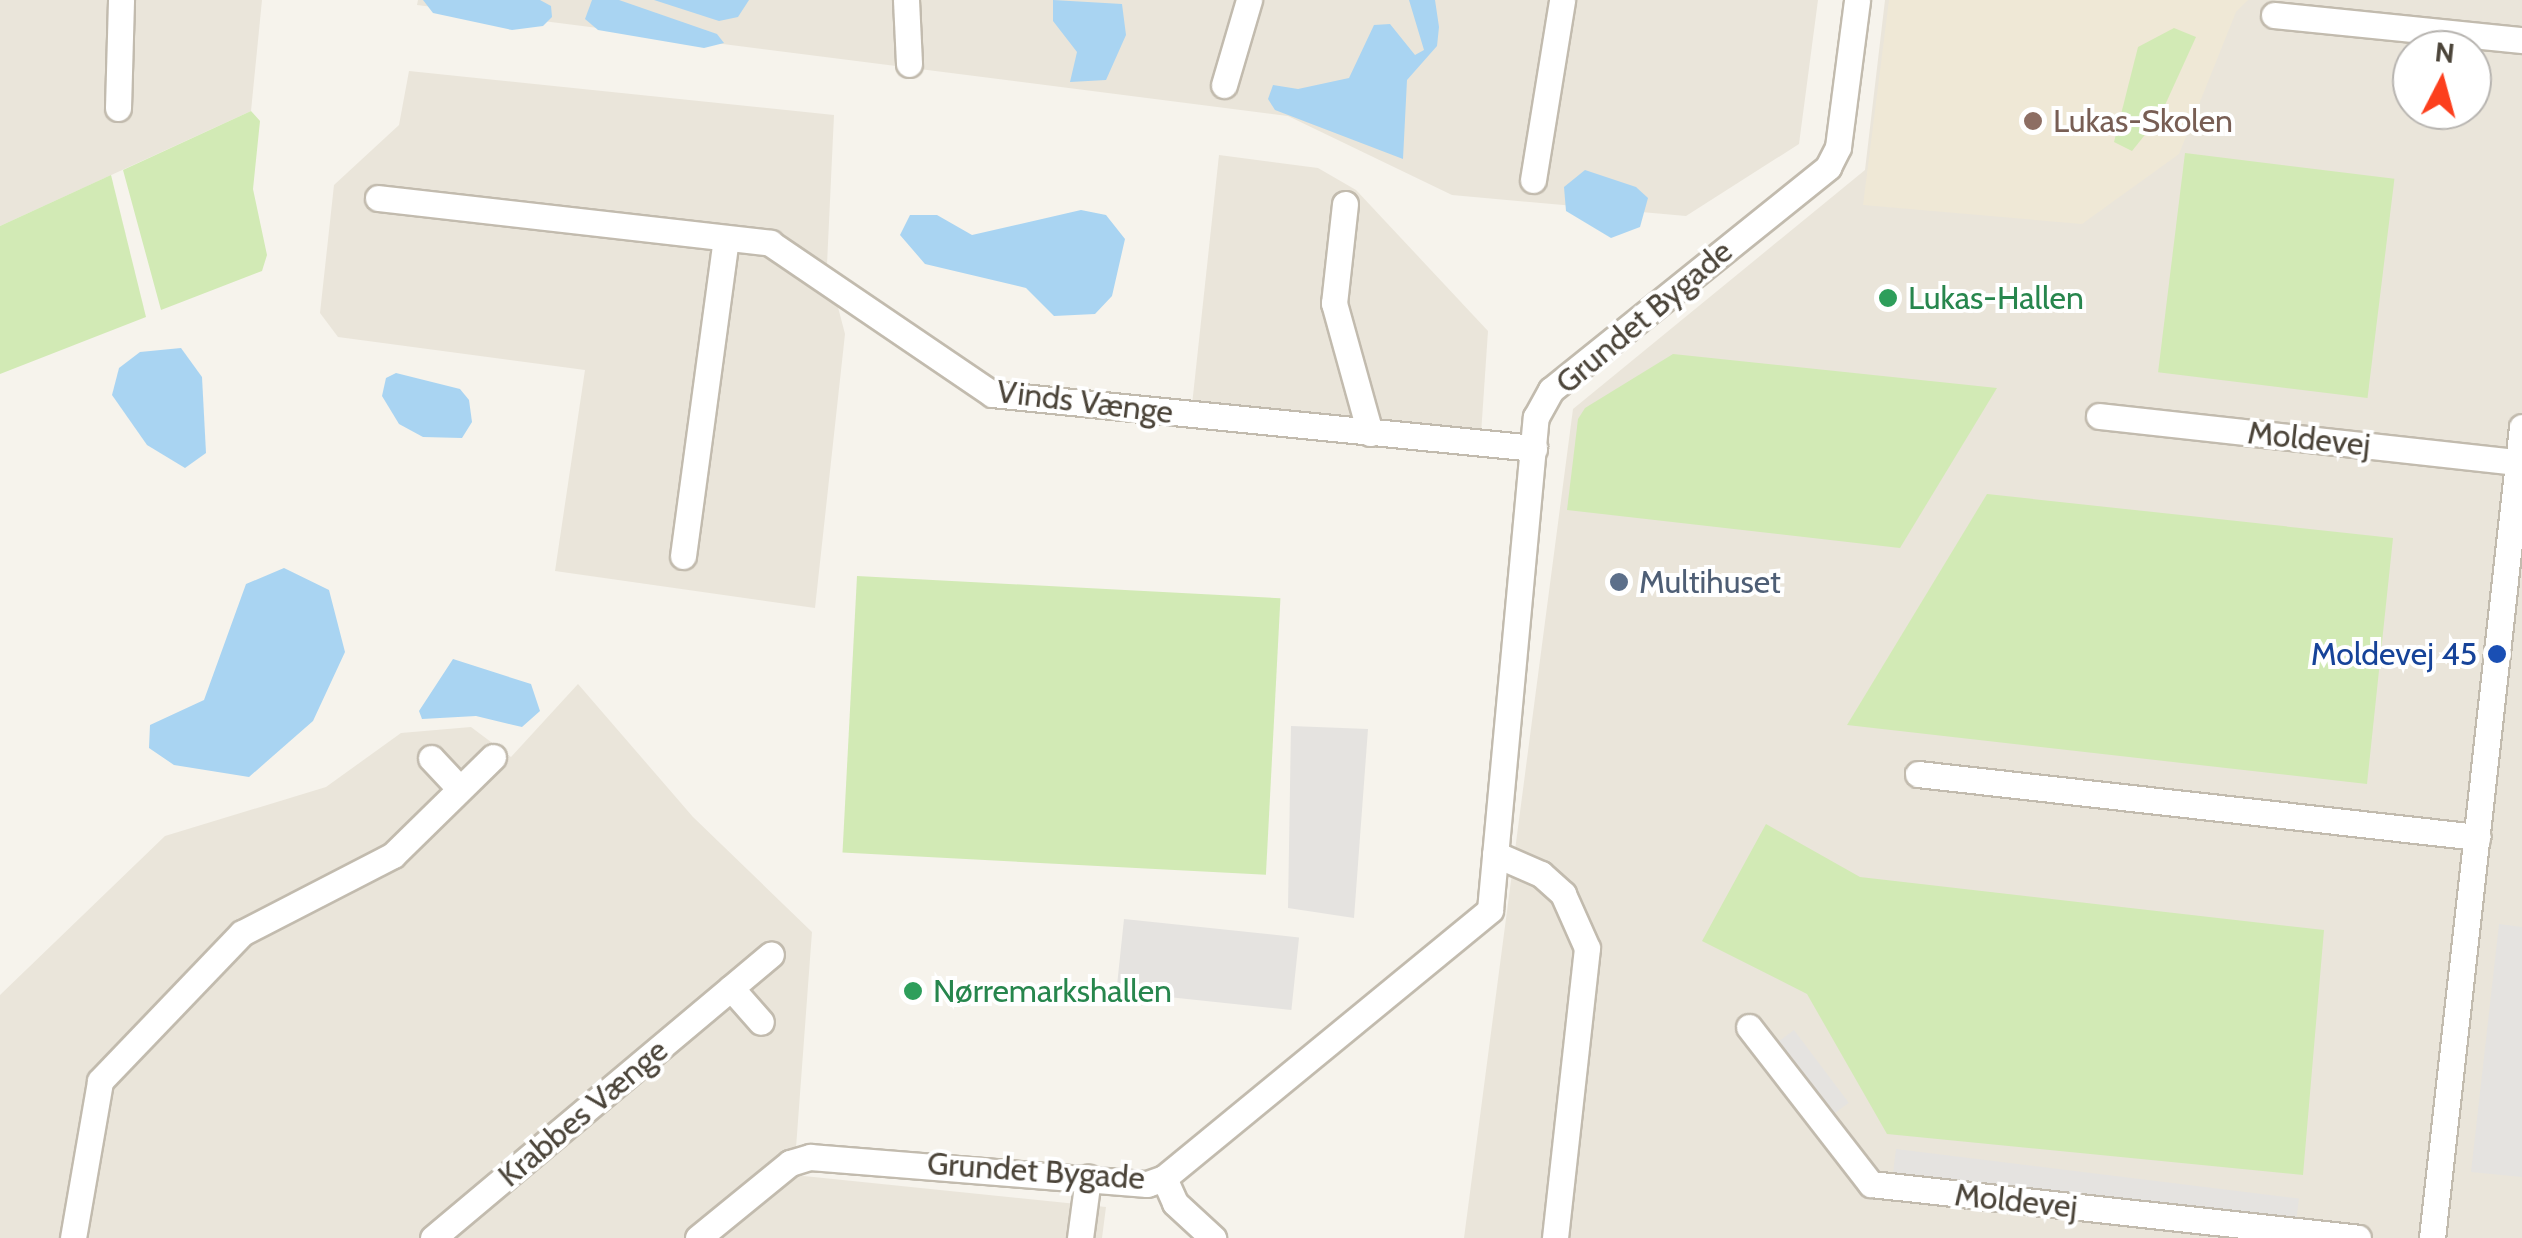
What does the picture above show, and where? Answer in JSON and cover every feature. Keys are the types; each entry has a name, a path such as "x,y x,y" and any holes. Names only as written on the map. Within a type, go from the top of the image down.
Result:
{"street":[{"path":"118,108 121,0"},
{"path":"906,0 909,64"},
{"path":"1224,85 1249,0"},
{"path":"1533,180 1562,0"},
{"name":"Grundet Bygade","path":"698,1238 790,1163 810,1157 1146,1184 1164,1178 1490,910 1536,418 1551,390 1828,166 1841,130 1857,0"},
{"path":"2274,15 2522,40"},
{"name":"Vinds Vænge","path":"378,198 770,243 992,394 1534,448"},
{"path":"1345,204 1334,304 1370,433"},
{"path":"683,556 726,238"},
{"name":"Moldevej","path":"2100,416 2518,462"},
{"path":"2432,1238 2522,427"},
{"path":"74,1238 100,1082 242,933 393,855 493,757"},
{"path":"431,758 460,789"},
{"path":"1918,774 2476,837"},
{"path":"1496,854 1541,874 1563,894 1587,948 1555,1238"},
{"name":"Krabbes Vænge","path":"433,1238 771,954"},
{"path":"731,988 761,1022"},
{"name":"Moldevej","path":"1749,1027 1871,1184 2358,1238"},
{"path":"1080,1238 1088,1178"},
{"path":"1164,1178 1174,1202 1212,1238"}],"shaded area":[{"path":"0,0 262,0 251,111 0,226"},
{"path":"418,0 1818,0 1799,144 1686,216 1452,195 1288,116 417,5"},
{"path":"1885,0 2522,0 2522,1238 1464,1238 1573,409 1865,170"},
{"name":"Lukas-Skolen","path":"1889,0 2248,0 2236,12 2179,154 2082,224 1863,205"},
{"path":"409,71 834,115 827,265 845,334 815,608 555,571 585,370 338,337 320,313 334,185 399,125"},
{"path":"1219,155 1318,168 1356,190 1488,331 1481,434 1192,405"},
{"path":"578,684 693,817 812,932 794,1175 1106,1207 1102,1238 0,1238 0,995 165,836 326,787 401,733 471,727 511,757"},
{"path":"1291,726 1368,729 1354,918 1288,908"},
{"path":"1124,919 1299,937 1291,1010 1116,992"},
{"path":"2499,924 2522,927 2522,1177 2471,1172"},
{"path":"1794,1030 1849,1103 1830,1117 1775,1044"},
{"path":"1896,1149 2299,1198 2296,1226 1893,1177"}],"green space":[{"path":"2174,28 2196,37 2160,116 2132,151 2114,142 2138,47"},
{"path":"251,111 260,121 253,189 267,255 262,271 161,310 123,170"},
{"path":"2185,153 2394,179 2367,398 2158,372"},
{"path":"111,175 146,317 0,374 0,226"},
{"path":"1673,354 1997,388 1900,548 1567,510 1578,419 1585,408"},
{"path":"1987,494 2393,538 2367,784 1847,725"},
{"path":"857,576 1280,598 1266,875 843,853"},
{"path":"1766,824 1860,877 2324,930 2303,1175 1887,1134 1807,994 1702,941"}],"water":[{"path":"423,0 540,0 551,6 552,17 543,26 512,30 433,13"},
{"path":"592,0 619,0 717,34 724,43 704,48 598,30 585,19"},
{"path":"654,0 749,0 738,17 719,21"},
{"path":"1053,0 1122,4 1126,35 1106,80 1070,82 1077,52 1053,21"},
{"path":"1409,0 1435,0 1439,27 1437,46 1407,80 1403,159 1275,110 1268,99 1273,85 1298,89 1349,78 1374,25 1390,24 1415,55 1424,50"},
{"path":"1585,170 1636,187 1648,198 1640,227 1611,238 1566,211 1564,187"},
{"path":"1081,210 1106,215 1125,239 1112,296 1095,314 1054,316 1026,288 925,264 900,235 910,215 937,215 972,235"},
{"path":"181,348 202,377 206,453 185,468 147,445 112,395 119,368 140,352"},
{"path":"396,373 460,389 469,400 472,422 462,438 423,437 399,424 382,396 386,378"},
{"path":"284,568 329,590 345,652 313,721 249,777 174,765 149,748 150,725 204,700 246,584"},
{"path":"453,659 531,684 540,711 522,727 476,716 422,719 419,711"}],"place":[{"name":"Lukas-Skolen","path":"2033,121"},
{"name":"Lukas-Hallen","path":"1888,298"},
{"name":"Multihuset","path":"1619,582"},
{"name":"Moldevej 45","path":"2497,654"},
{"name":"Nørremarkshallen","path":"913,991"}]}
